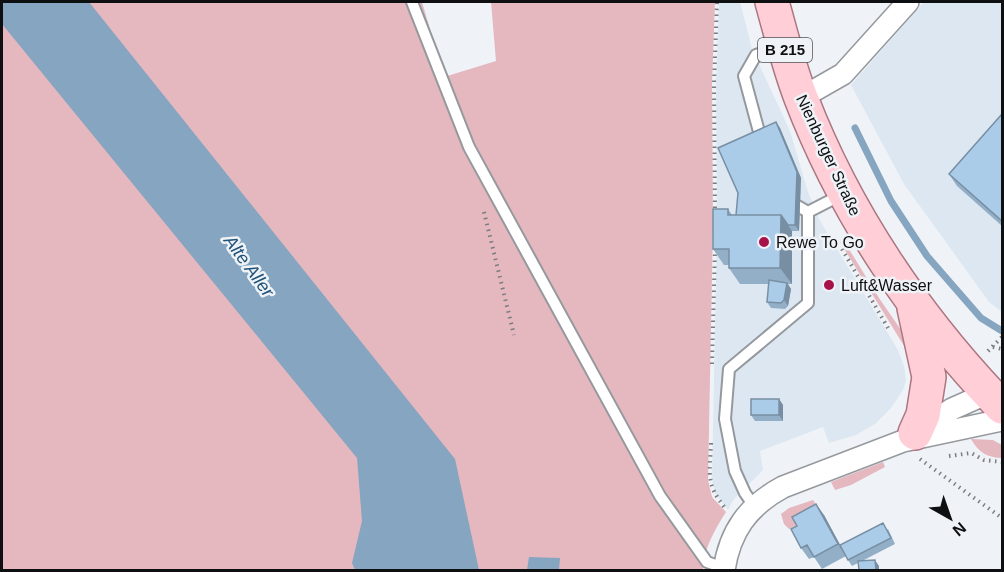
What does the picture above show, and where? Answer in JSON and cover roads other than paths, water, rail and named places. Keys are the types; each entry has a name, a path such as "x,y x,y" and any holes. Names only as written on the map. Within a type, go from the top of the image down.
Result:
{"main road":[{"name":"Nienburger Straße","path":"772,2 801,98 844,194 912,300 998,407"},
{"path":"912,300 929,377 916,451"}],"street":[{"path":"801,98 843,74 908,2"},
{"path":"724,569 731,542 742,522 754,506 766,496 783,487 916,451 998,407"},
{"path":"916,451 952,409 998,407"}],"lane":[{"path":"412,2 469,147 660,496 707,562 724,569"},
{"path":"767,159 744,76 756,55 784,46"},
{"path":"776,193 808,212"},
{"path":"808,212 844,194"},
{"path":"754,506 735,471 725,419 729,369 808,303 808,212"}],"water":[{"name":"Alte Aller","path":"2,2 89,2 455,459 479,570 355,570 352,563 362,521 357,458 2,24"},
{"path":"529,557 560,558 559,570 527,570"}],"waterway":[{"path":"855,128 891,201 927,256 981,318 1002,331"}],"place":[{"name":"Rewe To Go","path":"764,242"},
{"name":"Luft&Wasser","path":"829,285"}]}
